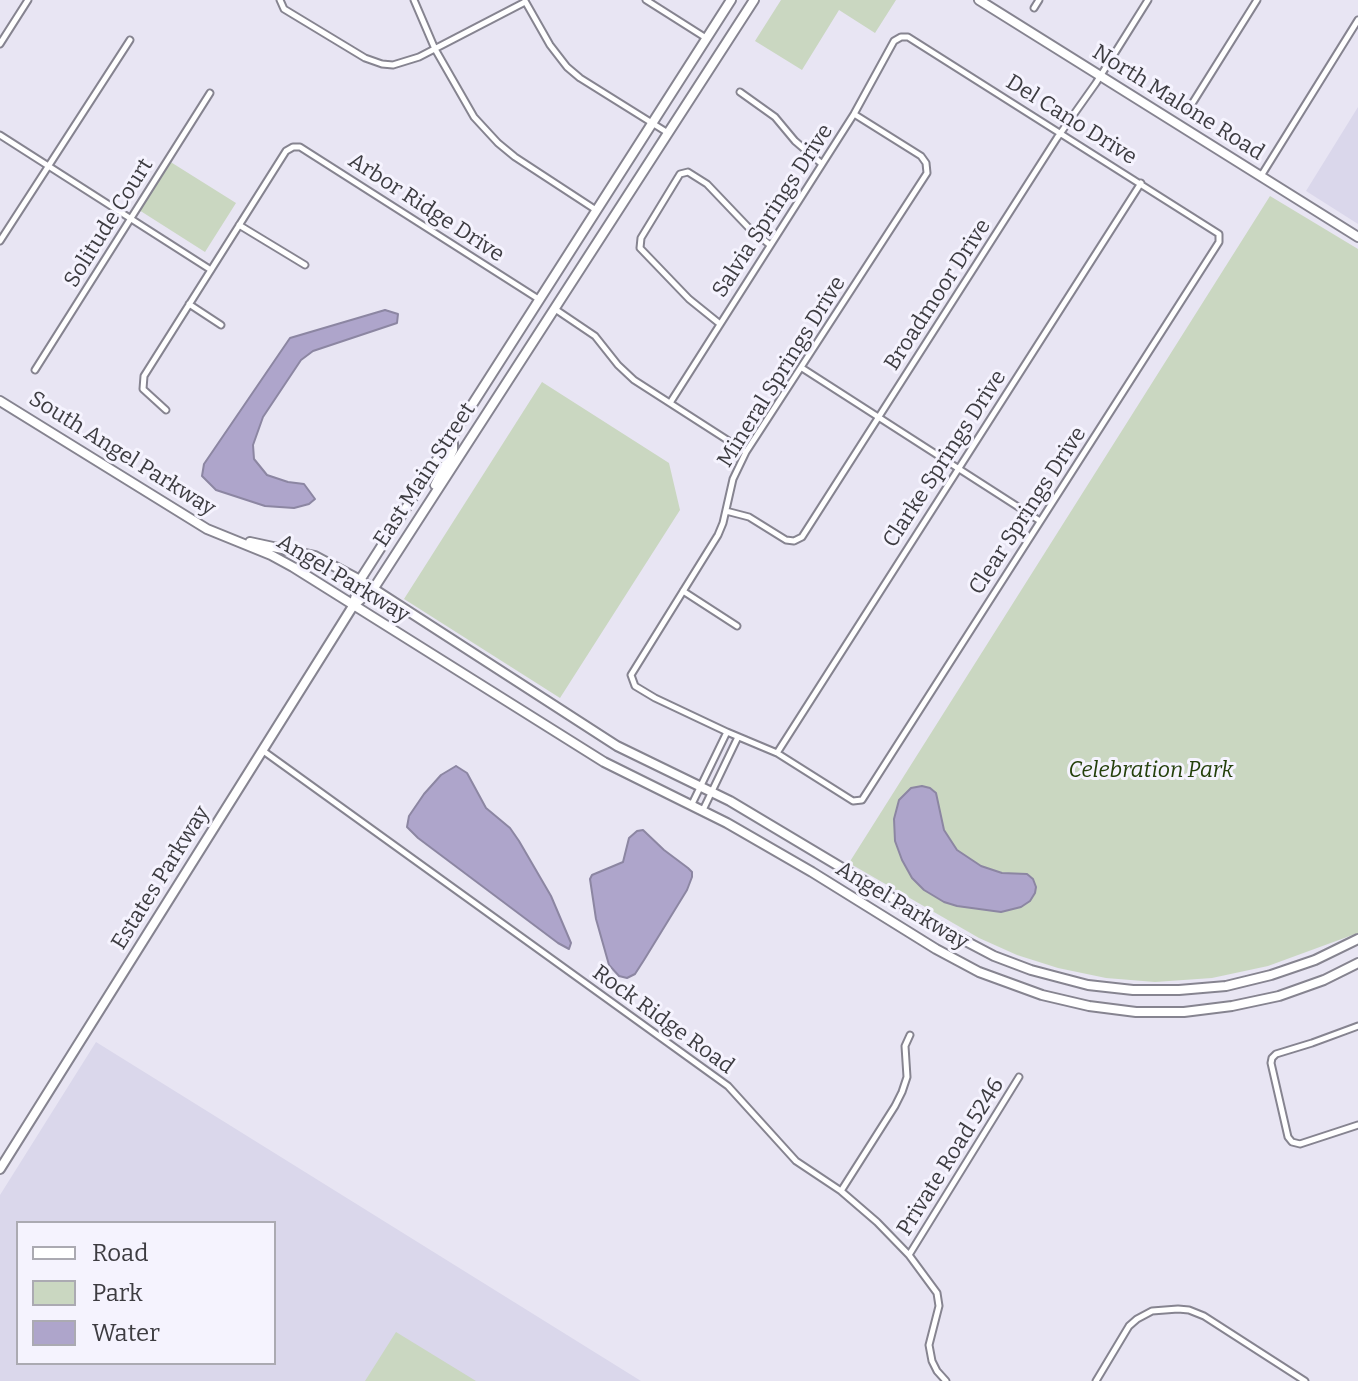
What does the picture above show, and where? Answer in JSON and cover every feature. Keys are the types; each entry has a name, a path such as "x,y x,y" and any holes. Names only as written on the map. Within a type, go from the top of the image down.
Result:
{"main road":[{"name":"East Main Street","path":"353,606 360,580 731,0"},
{"name":"East Main Street","path":"353,606 374,588 754,0"},
{"name":"North Malone Road","path":"979,0 1358,237"},
{"path":"540,300 554,308"},
{"name":"South Angel Parkway","path":"0,401 160,501 225,537"},
{"path":"426,507 453,450 450,440"},
{"name":"Angel Parkway","path":"225,537 315,556 360,580 617,746 701,786 778,828 980,949 1031,970 1088,985 1133,990 1226,986 1315,960 1358,939"},
{"name":"Angel Parkway","path":"225,537 271,555 604,762 703,810 812,872 957,961 997,980 1089,1006 1184,1012 1279,996 1324,980 1358,963"},
{"name":"Estates Parkway","path":"0,1169 353,606"}],"street":[{"path":"0,44 28,0"},
{"path":"414,0 435,49 474,117 487,132 515,157 597,210"},
{"path":"646,0 706,38"},
{"path":"1034,8 1039,0"},
{"name":"Broadmoor Drive","path":"726,511 749,517 786,540 798,540 804,534 1148,0"},
{"path":"1190,107 1257,0"},
{"path":"280,2 284,9 365,58 382,64 400,64 525,1 550,45 567,67 668,133"},
{"path":"1261,176 1358,20"},
{"name":"Salvia Springs Drive","path":"670,403 867,93 882,60 894,41 901,37"},
{"name":"Del Cano Drive","path":"901,37 908,37 1217,231 1220,236"},
{"path":"0,241 130,40"},
{"path":"740,92 775,117 795,141 822,164"},
{"name":"Solitude Court","path":"35,370 210,93"},
{"name":"Mineral Springs Drive","path":"727,732 639,689 631,679 632,671 718,535 733,479 746,452 927,173 921,156 854,114"},
{"path":"0,135 211,270"},
{"name":"Arbor Ridge Drive","path":"239,225 286,151 300,147 540,300"},
{"path":"720,324 689,299 640,248 641,238 680,174 688,172 707,184 770,245"},
{"name":"Clarke Springs Drive","path":"777,753 1141,183"},
{"path":"166,410 143,389 144,376 239,225 305,265"},
{"name":"Clear Springs Drive","path":"777,753 853,801 859,802 864,798 1220,236"},
{"path":"189,304 221,325"},
{"path":"554,308 595,336 626,373 746,452"},
{"path":"802,368 1040,521"},
{"path":"683,591 737,626"},
{"path":"692,804 727,732 777,753"},
{"path":"703,810 738,737"},
{"name":"Rock Ridge Road","path":"262,750 728,1086 796,1161 841,1191 877,1222 909,1255 937,1293 939,1306 929,1345 932,1361 946,1381"},
{"path":"1358,1026 1276,1054 1271,1063 1288,1137 1292,1142 1300,1144 1358,1125"},
{"path":"841,1191 902,1092 907,1077 905,1046 910,1035"},
{"name":"Private Road 5246","path":"909,1255 1019,1077"},
{"path":"1096,1381 1129,1326 1145,1313 1160,1309 1189,1310 1204,1316 1305,1381"}],"shaded area":[{"path":"1358,107 1358,224 1306,191"},
{"path":"96,1042 641,1381 0,1381 0,1195"}],"green space":[{"path":"781,0 896,0 875,33 839,10 802,70 755,41"},
{"path":"169,161 236,203 205,252 139,210"},
{"name":"Celebration Park","path":"1270,196 1358,249 1358,933 1268,966 1212,978 1155,982 1106,978 1058,968 1017,955 979,938 849,863"},
{"path":"542,382 669,463 680,510 560,698 404,599"},
{"path":"396,1332 476,1381 365,1381"}],"water":[{"path":"385,310 398,314 397,323 313,351 301,360 263,417 253,445 254,459 267,475 304,484 315,499 294,508 265,506 216,490 202,476 204,464 290,338"},
{"path":"456,766 467,773 486,808 510,828 519,841 551,896 571,943 569,949 407,827 409,816 424,794 441,775"},
{"path":"922,786 936,793 944,830 957,850 981,866 1002,873 1027,874 1036,887 1030,901 1021,907 1001,912 957,906 924,890 912,878 895,841 894,819 899,800 911,788"},
{"path":"643,830 688,868 692,877 635,974 627,978 619,976 609,965 596,919 590,879 592,875 623,862 629,838"}]}
